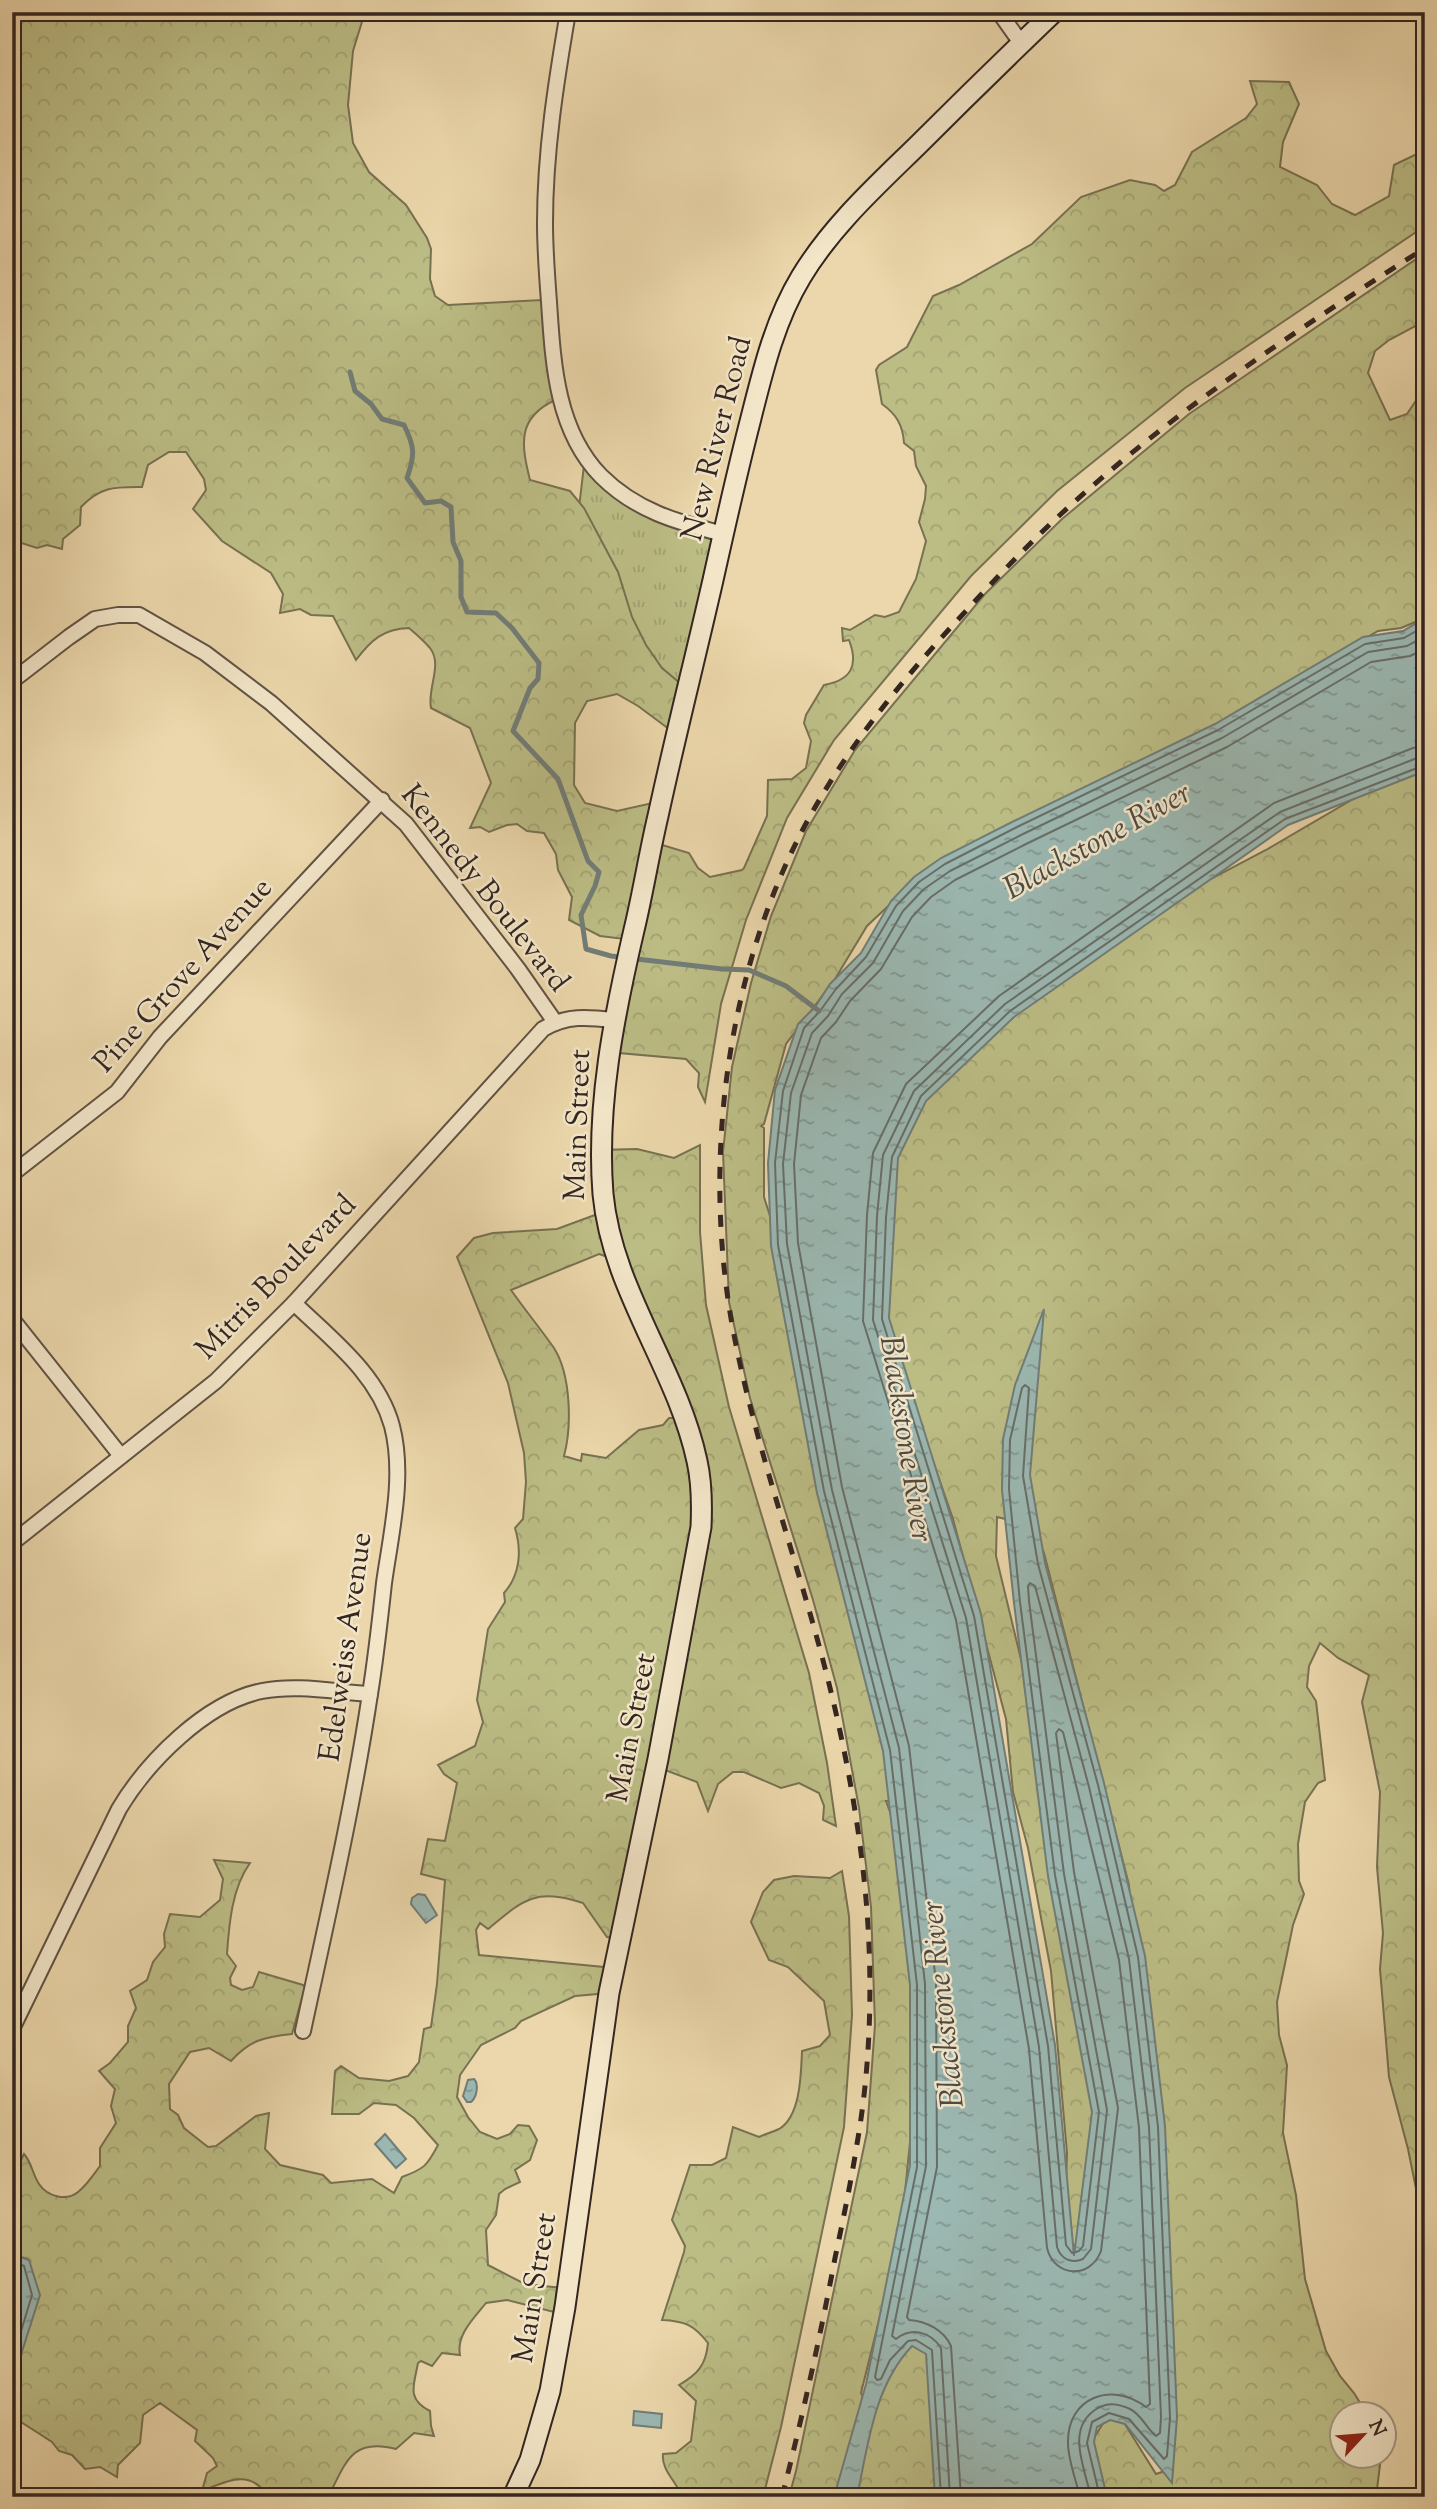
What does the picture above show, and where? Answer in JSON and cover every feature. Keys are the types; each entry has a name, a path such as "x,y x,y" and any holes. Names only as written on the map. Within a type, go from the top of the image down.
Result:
{"street":[{"path":"568,12 552,111 545,221 552,358 562,410 585,457 626,497 672,521 723,534"},
{"path":"999,12 1021,43"},
{"name":"New River Road","path":"623,978 686,690 764,363 788,300 802,274 840,224 1054,12"},
{"name":"Kennedy Boulevard","path":"12,681 95,619 139,615 205,653 271,703 382,800 406,824 518,969 555,1022 578,1016 614,1020"},
{"name":"Pine Grove Avenue","path":"12,1174 117,1092 160,1037 382,800"},
{"name":"Main Street","path":"513,2497 530,2460 550,2391 565,2307 609,1993 658,1759 701,1527 702,1491 697,1460 675,1396 617,1259 607,1226 602,1174 603,1105 614,1020 623,978"},
{"name":"Mitris Boulevard","path":"12,1543 216,1381 294,1303 543,1029 555,1022"},
{"name":"Edelweiss Avenue","path":"294,1303 360,1367 385,1406 392,1427 398,1471 370,1695 338,1867 303,2031"},
{"path":"12,1319 121,1456"},
{"path":"12,2029 119,1809 156,1759 204,1719 237,1700 261,1691 290,1688 370,1695"}],"green space":[{"path":"12,12 365,12 353,51 348,105 353,143 369,172 406,205 427,238 431,249 430,279 435,296 448,305 542,300 555,400 534,415 525,433 525,455 530,480 570,491 584,508 618,572 632,617 646,645 662,668 681,684 673,732 617,694 587,701 575,723 574,785 585,803 617,811 657,802 649,841 689,853 698,868 710,877 744,868 767,816 768,780 792,779 806,768 811,741 804,723 806,715 824,685 841,680 853,664 852,649 849,640 843,641 842,628 850,630 875,615 885,617 899,612 916,579 926,541 919,522 926,486 916,466 914,451 904,443 898,421 882,404 876,370 879,365 907,347 933,296 959,285 1032,244 1081,197 1130,180 1155,185 1164,191 1175,185 1192,152 1246,118 1257,104 1250,81 1289,82 1299,104 1283,142 1280,167 1317,185 1332,204 1355,215 1389,196 1394,165 1425,150 1425,226 1185,388 1057,491 971,576 834,740 787,818 746,920 721,1004 705,1102 698,1087 699,1073 686,1059 608,1052 625,939 600,936 569,920 572,897 558,870 556,854 544,833 527,831 517,824 489,832 480,827 470,828 491,783 470,728 431,708 434,655 428,645 409,628 378,637 356,660 333,616 311,615 300,609 280,613 283,594 271,573 222,541 193,509 206,490 204,479 186,452 169,452 148,465 142,487 109,489 88,500 81,507 80,525 63,539 62,549 47,545 37,548 12,540"},
{"path":"1425,253 1425,321 1389,340 1375,351 1368,373 1390,420 1407,414 1425,387 1425,618 1401,628 1378,631 1238,713 917,879 867,926 835,979 786,1044 764,1124 761,1126 764,1128 764,1197 784,1260 890,1747 890,1801 886,1801 894,1823 918,2063 898,2261 884,2300 861,2393 867,2406 920,2316 935,2344 947,2497 789,2497 867,2132 875,2025 871,1907 859,1808 837,1688 813,1600 750,1398 729,1302 723,1152 732,1067 751,983 771,916 806,831 855,750 985,594 1062,519 1189,414"},
{"path":"585,457 626,497 723,534 686,690 644,652 578,516"},
{"path":"1425,757 1425,2233 1408,2149 1389,2077 1380,1969 1383,1933 1377,1867 1380,1792 1362,1702 1369,1675 1338,1658 1320,1643 1309,1666 1307,1687 1316,1701 1325,1780 1318,1783 1305,1802 1298,1844 1299,1881 1304,1894 1293,1925 1277,2002 1279,2035 1287,2065 1283,2133 1296,2195 1305,2279 1326,2351 1358,2400 1328,2400 1328,2470 1379,2470 1376,2497 1094,2497 1092,2441 1107,2417 1123,2421 1156,2474 1165,2471 1129,1885 1044,1553 1036,1535 1027,1526 997,1517 996,1556 1034,1713 1094,2094 1080,2241 1075,2246 1070,2241 1065,2223 1067,2153 1051,1971 1028,1848 1013,1792 1006,1719 953,1519 877,1284 891,1138 909,1103 1129,922 1266,850"},
{"path":"700,1145 700,1232 706,1305 729,1407 809,1673 836,1826 823,1820 824,1806 819,1793 799,1783 781,1788 744,1772 733,1772 718,1784 708,1811 697,1782 657,1767 620,1939 607,1937 583,1903 553,1897 531,1899 511,1910 488,1929 480,1923 476,1930 479,1955 614,1968 609,1993 575,1996 521,2021 515,2028 481,2045 460,2075 457,2097 480,2132 497,2139 510,2134 518,2125 529,2126 537,2140 530,2160 515,2170 520,2182 499,2194 496,2215 486,2230 488,2265 525,2284 562,2288 558,2313 507,2300 486,2303 463,2334 460,2355 442,2353 432,2366 421,2361 418,2363 415,2396 417,2402 430,2411 434,2436 414,2433 396,2449 381,2446 359,2450 346,2464 328,2497 268,2497 254,2482 238,2479 202,2491 207,2473 217,2466 213,2458 195,2441 197,2430 160,2403 143,2415 140,2443 118,2465 117,2477 100,2467 85,2469 72,2455 59,2451 52,2442 21,2422 12,2434 12,2379 27,2259 12,2254 12,2177 24,2154 42,2188 57,2196 68,2197 81,2189 100,2166 100,2148 116,2123 111,2106 115,2089 99,2071 110,2063 128,2042 128,2026 136,2008 130,1991 147,1980 153,1962 165,1947 164,1934 170,1914 200,1917 220,1900 223,1879 214,1860 250,1863 235,1895 230,1919 227,1954 236,1966 230,1978 231,1985 242,1990 253,1987 259,1972 305,1987 292,2034 258,2041 245,2048 231,2061 209,2048 190,2052 169,2084 170,2109 178,2115 184,2128 208,2147 216,2146 256,2116 269,2113 265,2149 280,2165 323,2175 331,2183 372,2179 394,2193 402,2177 424,2166 438,2145 414,2118 396,2105 374,2103 359,2114 332,2114 335,2071 341,2066 359,2078 389,2081 408,2076 419,2062 424,2029 431,2027 445,1880 421,1874 428,1839 445,1841 457,1783 444,1774 438,1765 475,1746 483,1722 477,1700 488,1629 505,1602 504,1593 518,1562 515,1528 523,1519 526,1482 524,1453 508,1383 457,1257 474,1238 493,1233 557,1229 603,1212 599,1150 637,1149 674,1158","holes":["599,1254 614,1259 676,1418 669,1418 663,1425 639,1430 606,1458 582,1454 581,1461 564,1456 569,1416 567,1386 560,1359 511,1290"]},
{"path":"842,1871 849,1916 852,2015 844,2127 781,2427 763,2497 682,2497 664,2465 663,2454 676,2453 691,2441 696,2401 679,2385 700,2368 708,2343 688,2325 662,2320 685,2246 672,2220 690,2165 712,2165 726,2158 733,2127 759,2137 779,2129 786,2123 796,2104 802,2051 820,2046 830,2035 824,2001 788,1967 769,1960 751,1922 763,1892 774,1880 794,1876 830,1878"}],"water":[{"name":"Blackstone River","path":"1425,618 1425,771 1288,825 1014,1017 926,1101 898,1158 889,1318 981,1614 1055,2045 1074,2256 1092,2112 1048,1876 1002,1490 1003,1439 1015,1385 1044,1309 1030,1475 1045,1563 1104,1783 1145,1956 1165,2126 1177,2417 1172,2483 1125,2424 1110,2420 1097,2427 1094,2442 1107,2497 935,2497 926,2354 912,2346 889,2379 874,2417 857,2497 834,2497 866,2384 910,2165 910,1985 883,1751 817,1493 771,1246 768,1163 775,1090 798,1024 815,1007 830,984 861,953 891,901 914,877 941,858 1215,724 1363,637 1403,631"},
{"path":"418,1894 425,1895 437,1915 426,1923 411,1904 412,1898"},
{"path":"474,2079 476,2094 471,2102 467,2102 463,2096 468,2080"},
{"path":"385,2134 406,2159 396,2168 375,2144"},
{"path":"12,2254 29,2260 40,2295 12,2383"},
{"path":"634,2411 662,2414 661,2428 633,2425"}],"waterway":[{"path":"350,372 355,391 371,404 382,419 404,425 413,451 407,478 425,503 441,501 451,507 453,542 461,561 461,597 467,612 496,613 512,628 539,663 538,679 530,688 513,731 558,779 588,861 599,872 581,915 586,949 611,956 749,970 786,986 819,1011"}],"railway":[{"path":"782,2497 817,2348 862,2114 868,2053 870,1960 860,1848 843,1746 820,1651 755,1426 734,1335 725,1272 720,1208 721,1143 727,1078 738,1014 754,951 775,891 801,833 833,777 910,673 1006,568 1103,477 1191,406 1330,309 1425,248"}]}
